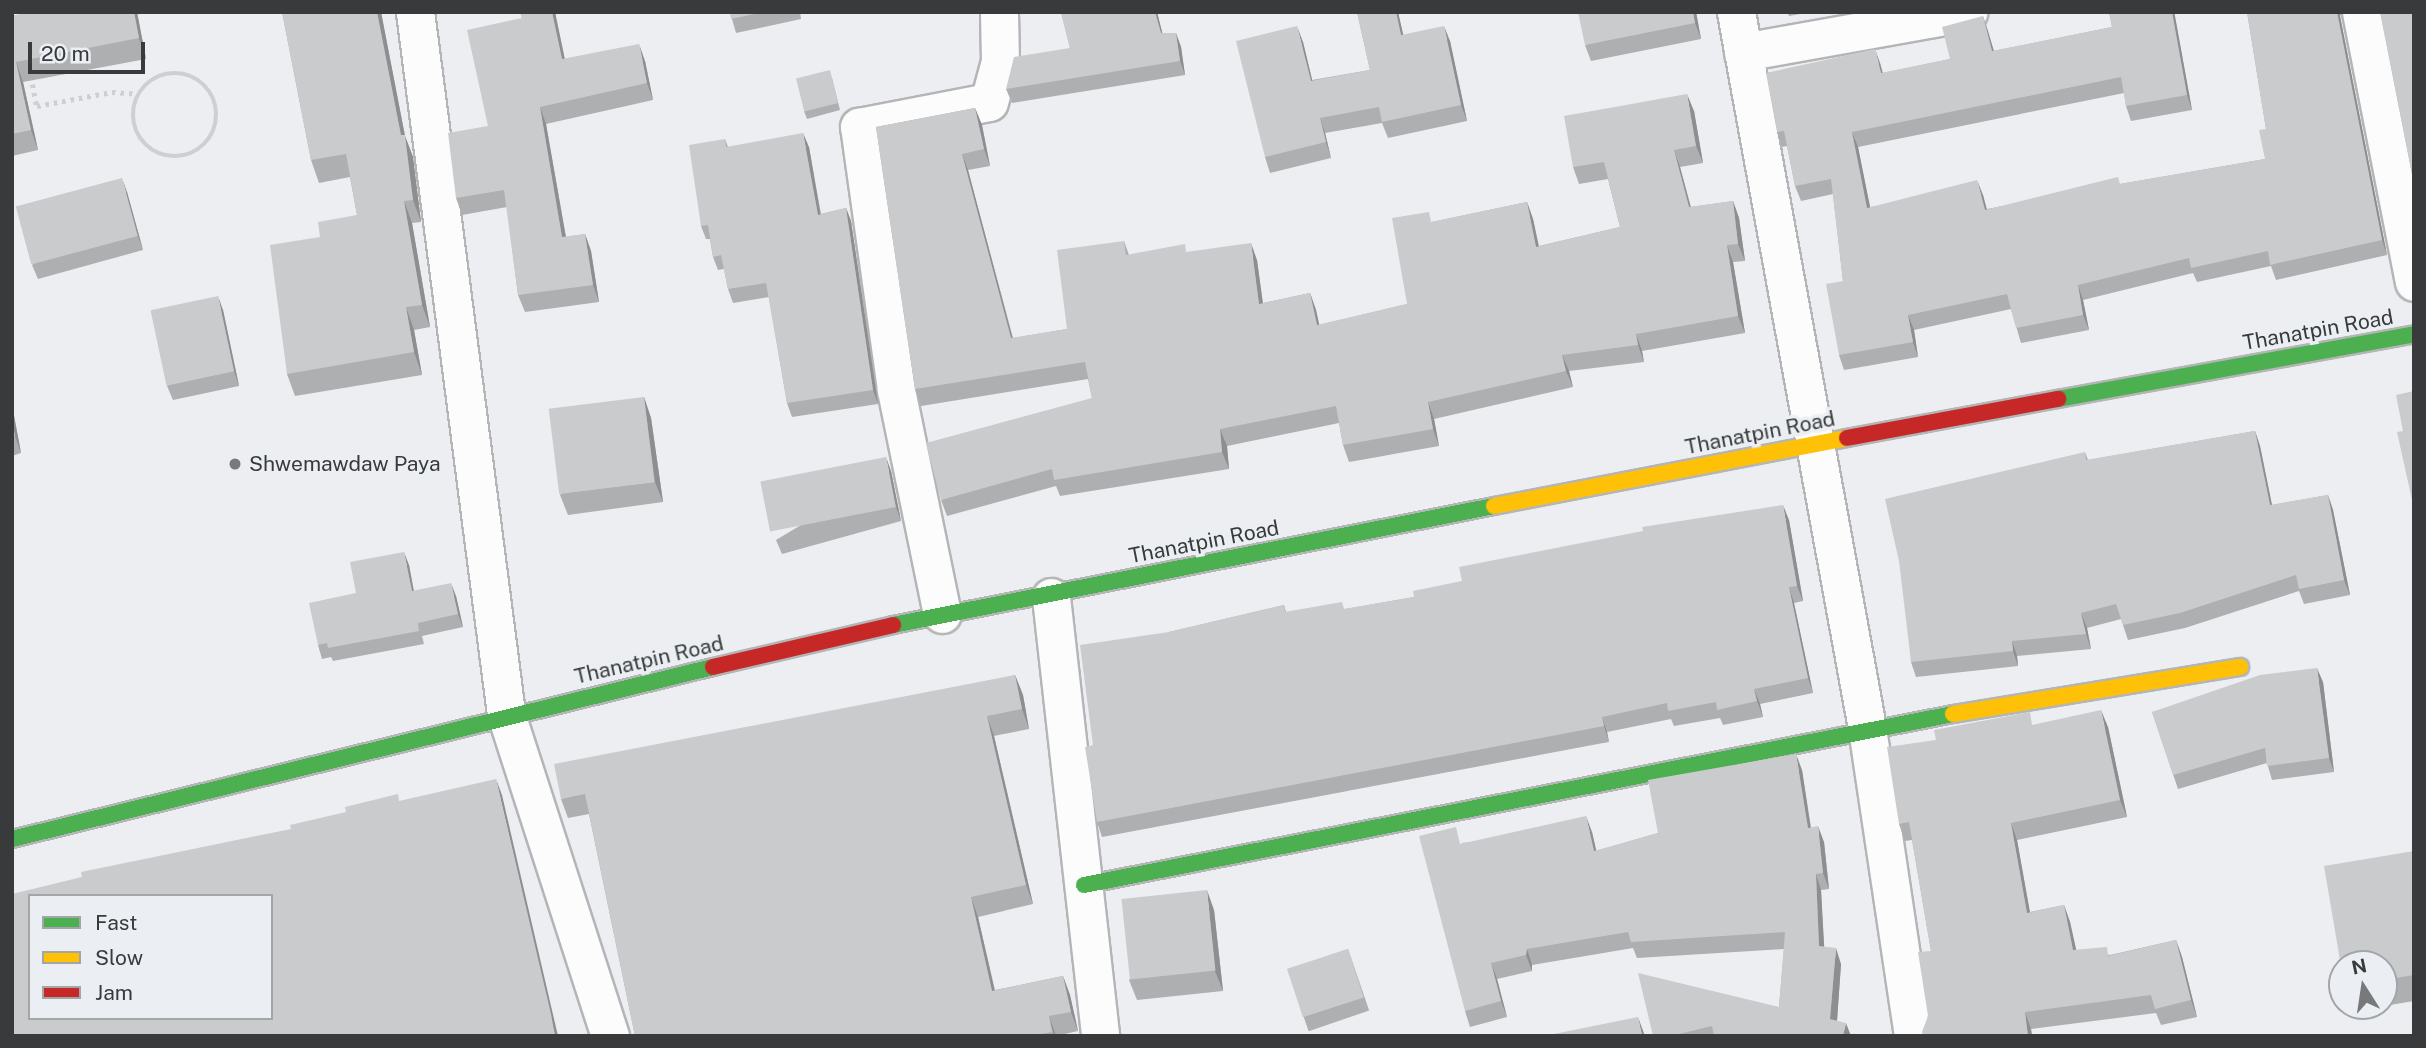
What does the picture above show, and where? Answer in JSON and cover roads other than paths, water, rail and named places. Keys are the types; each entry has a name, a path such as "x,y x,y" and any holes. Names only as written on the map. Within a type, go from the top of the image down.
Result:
{"main road":[{"name":"Thanatpin Road","path":"12,839 506,714 942,614 1051,597 1812,444 2414,334"},
{"path":"1084,885 1867,728 2240,667"}],"street":[{"path":"415,12 506,714 610,1036"},
{"path":"942,614 896,389 859,127 989,102 1000,61 999,12"},
{"path":"1736,12 1812,444 1867,728 1913,1036"},
{"path":"1743,52 1968,12"},
{"path":"2361,12 2414,282"},
{"path":"1051,597 1100,1036"}],"place":[{"name":"Shwemawdaw Paya","path":"235,464"}]}
